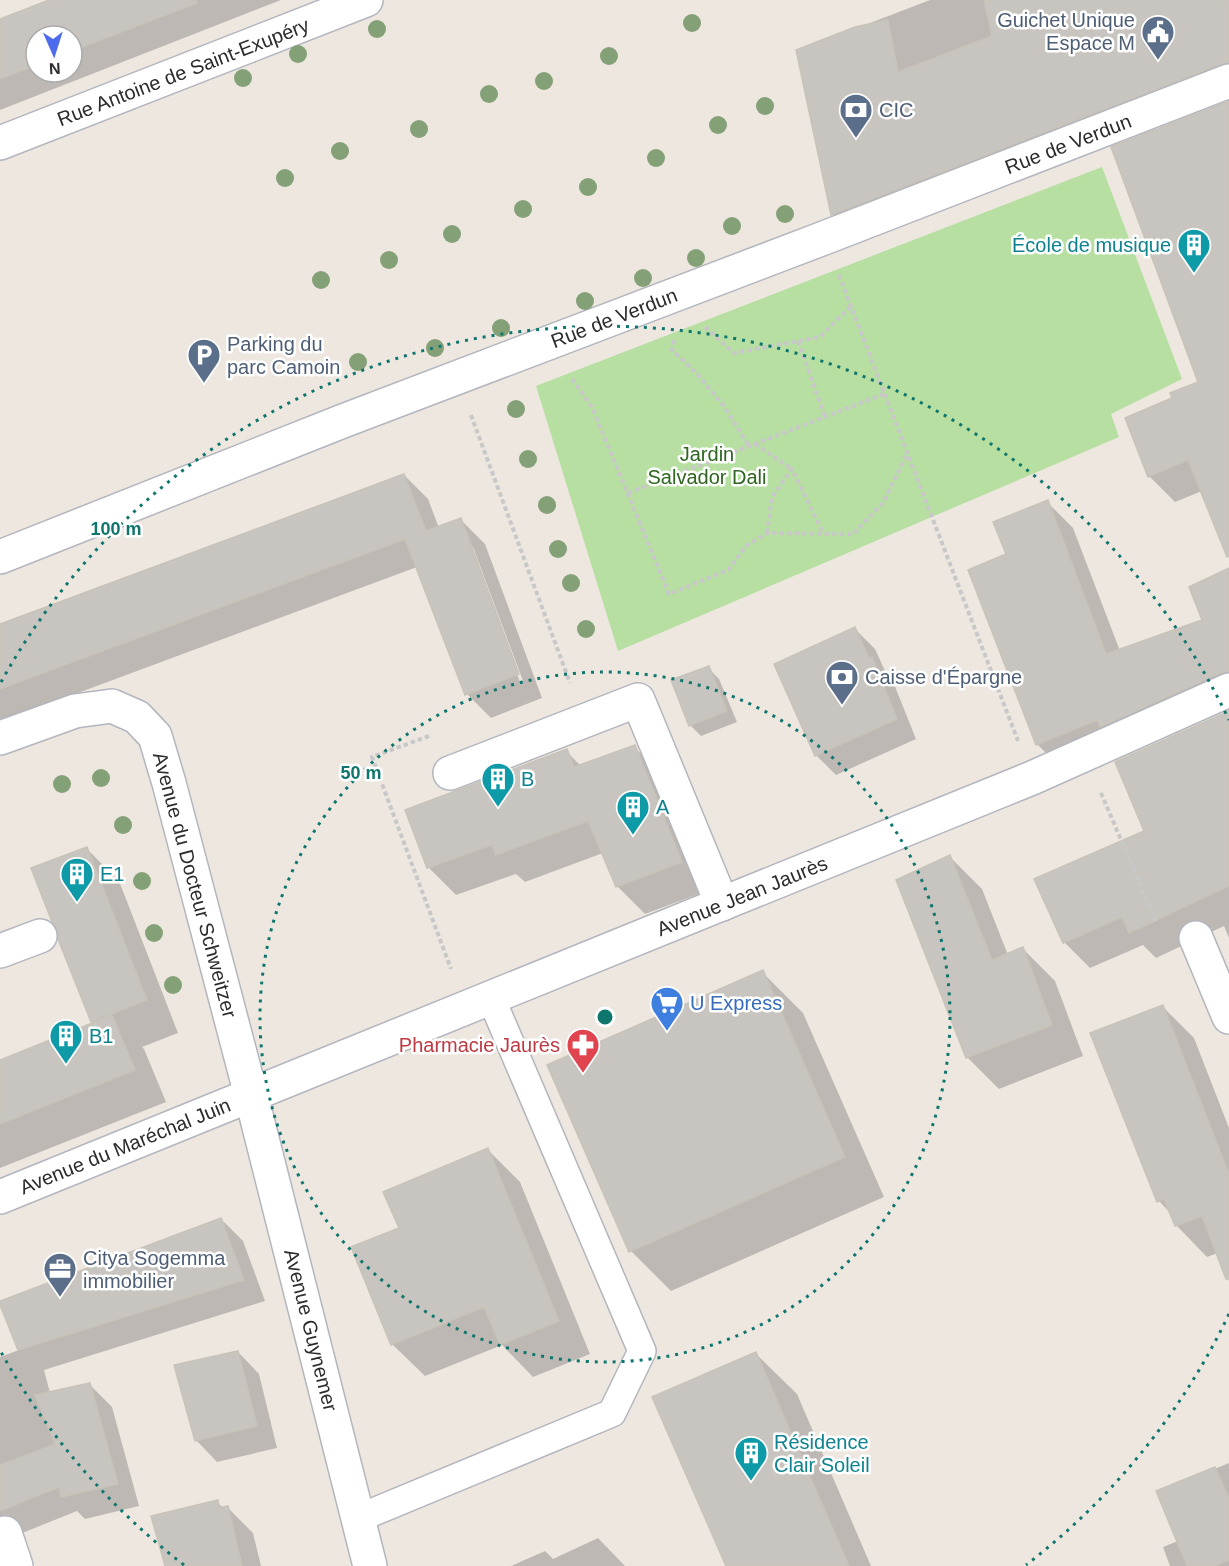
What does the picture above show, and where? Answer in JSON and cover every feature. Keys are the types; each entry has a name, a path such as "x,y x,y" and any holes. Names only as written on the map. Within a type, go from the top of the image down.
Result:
{"street":[{"name":"Rue Antoine de Saint-Exupéry","path":"0,143 366,0"},
{"name":"Rue de Verdun","path":"0,557 545,344 678,300 824,238 1229,81"},
{"name":"Avenue Jean Jaurès","path":"251,1095 1032,778 1229,690"},
{"path":"450,773 638,700 722,904"},
{"name":"Avenue du Docteur Schweitzer","path":"0,738 75,711 112,706 136,717 155,736 251,1095"},
{"path":"0,951 40,936"},
{"path":"1196,938 1229,1017"},
{"name":"Avenue du Maréchal Juin","path":"0,1197 251,1095"},
{"name":"Avenue Guynemer","path":"251,1095 370,1566"},
{"path":"0,1534 4,1533 16,1566"}],"lane":[{"path":"359,1518 612,1413 642,1351 478,1003"}],"path":[{"path":"824,238 1032,778"},
{"path":"678,300 691,316 734,353 819,337 851,306"},
{"path":"678,300 672,350 697,374 723,405 748,446"},
{"path":"798,341 825,417"},
{"path":"545,344 592,407 669,594 728,570 746,546 766,533 853,534 883,503 908,454"},
{"path":"458,378 571,683 560,687"},
{"path":"628,493 884,394"},
{"path":"755,444 792,469 823,533"},
{"path":"766,533 772,497 792,469"},
{"path":"438,732 372,757 478,1003"},
{"path":"1085,754 1168,949 1196,938"}],"green space":[{"name":"Jardin Salvador Dali","path":"1102,167 1182,379 1111,414 1119,437 618,651 536,386"}],"building":[{"path":"49,0 196,0 197,3 84,46 84,24 24,24 24,70 0,79 0,19"},
{"path":"984,0 1229,0 1229,63 831,215 796,50 855,27 888,20 898,72 992,36"},
{"path":"1229,101 1229,556 1227,557 1188,460 1148,477 1125,418 1172,398 1170,393 1198,382 1111,147"},
{"path":"404,474 426,531 461,518 519,674 465,695 405,539 0,689 0,624"},
{"path":"1048,500 1106,654 1202,620 1189,587 1229,568 1229,672 1221,673 1100,727 1097,720 1036,745 968,570 1006,554 993,522"},
{"name":"Caisse d'Épargne","path":"855,627 869,658 872,657 897,719 815,756 774,664"},
{"path":"709,666 727,711 689,726 671,680"},
{"path":"1229,711 1229,886 1129,933 1122,917 1063,943 1034,879 1144,831 1115,762"},
{"path":"635,745 682,862 616,887 588,821 496,855 492,845 427,868 405,810 567,749 574,767"},
{"name":"E1","path":"87,847 147,1000 91,1022 58,939 57,929 52,922 31,868"},
{"path":"950,855 992,960 1023,947 1052,1025 966,1058 896,880"},
{"path":"763,970 845,1157 629,1252 547,1065"},
{"path":"1163,1005 1229,1174 1229,1279 1226,1279 1202,1216 1175,1226 1164,1199 1157,1202 1090,1033"},
{"name":"B1","path":"112,1015 135,1070 0,1124 0,1060"},
{"path":"488,1148 559,1321 500,1345 484,1307 391,1345 351,1247 399,1228 383,1192"},
{"path":"221,1218 244,1280 18,1350 0,1301"},
{"path":"238,1351 257,1426 195,1441 174,1365"},
{"name":"Résidence Clair Soleil","path":"756,1352 849,1566 726,1566 652,1397"},
{"path":"90,1383 118,1484 61,1497 59,1487 0,1511 0,1465 55,1444 35,1395"},
{"path":"1215,1467 1229,1498 1229,1560 1215,1566 1187,1566 1156,1491"},
{"path":"218,1500 219,1508 228,1506 242,1566 165,1566 151,1516"}],"place":[{"name":"Guichet Unique Espace M","path":"1158,61"},
{"name":"CIC","path":"856,139"},
{"name":"École de musique","path":"1194,274"},
{"name":"Parking du parc Camoin","path":"204,384"},
{"name":"Caisse d'Épargne","path":"842,706"},
{"name":"B","path":"498,808"},
{"name":"A","path":"633,836"},
{"name":"E1","path":"77,903"},
{"name":"U Express","path":"667,1032"},
{"name":"B1","path":"66,1065"},
{"name":"Pharmacie Jaurès","path":"583,1074"},
{"name":"Citya Sogemma immobilier","path":"60,1298"},
{"name":"Résidence Clair Soleil","path":"751,1482"}]}
